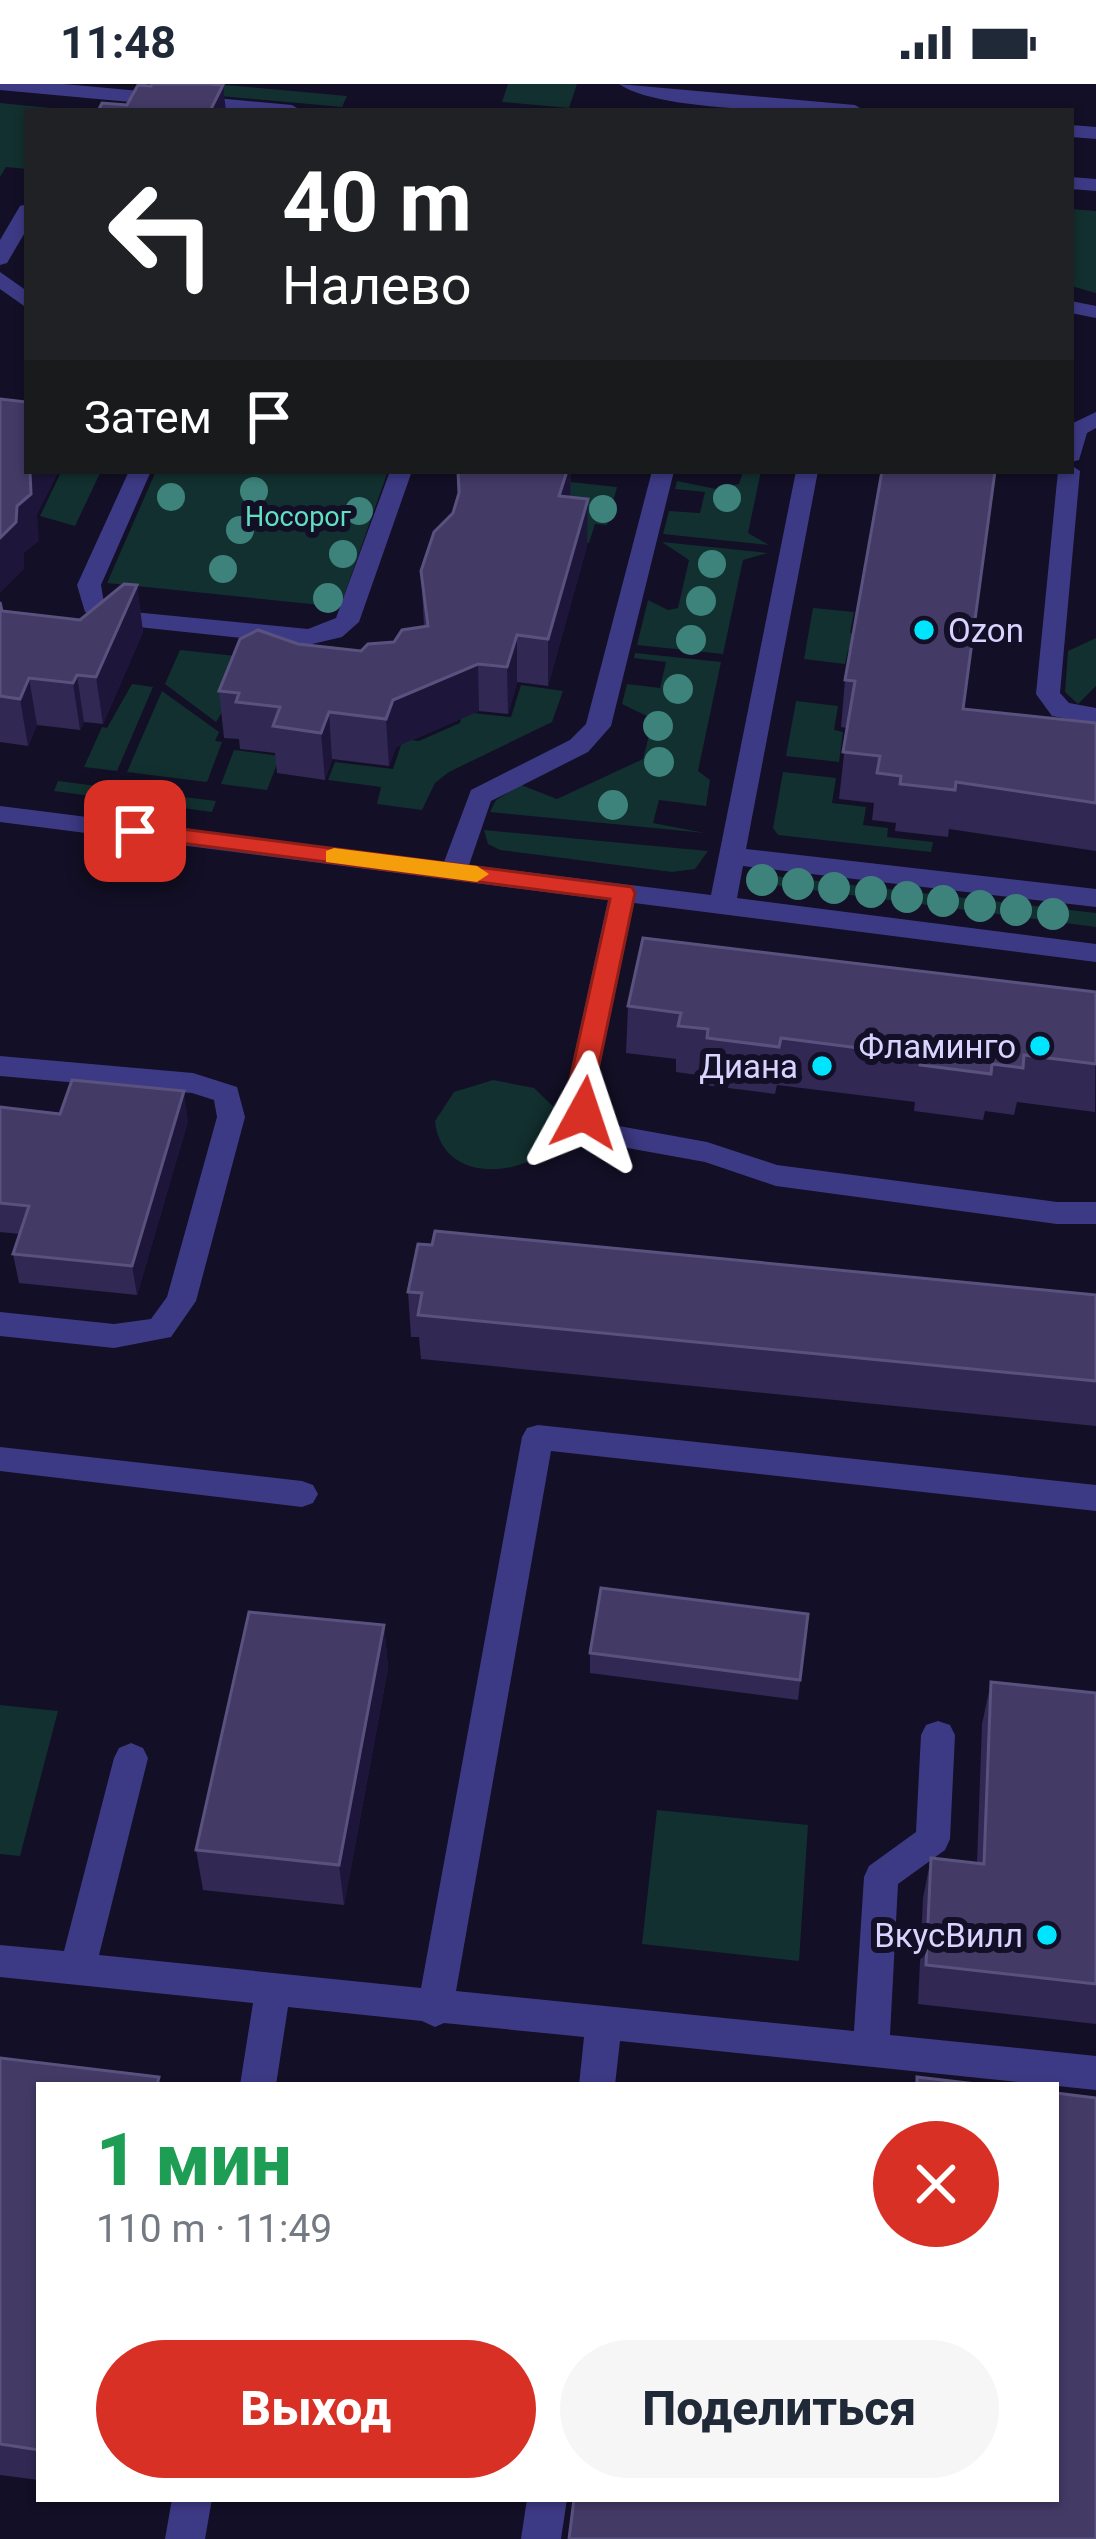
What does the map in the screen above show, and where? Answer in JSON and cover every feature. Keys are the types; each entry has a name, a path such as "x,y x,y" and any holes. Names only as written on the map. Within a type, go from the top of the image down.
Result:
{"lane":[{"path":"0,84 88,102 224,108"},
{"path":"629,84 667,94 822,108"},
{"path":"0,259 24,215"},
{"path":"0,278 24,299"},
{"path":"1074,438 1096,419"},
{"path":"139,474 89,585 93,607 119,617 308,637 333,632 346,622 400,474"},
{"path":"454,871 480,796 579,746 598,726 662,474"},
{"path":"722,905 805,474"},
{"path":"1070,474 1048,694 1061,710 1096,716"},
{"path":"0,814 1096,953"},
{"path":"731,856 1096,898"},
{"path":"623,893 579,1098 594,1124 611,1135 707,1152 816,1182 1058,1214 1096,1213"},
{"path":"0,1066 193,1083 227,1094 231,1117 182,1301 160,1329 114,1336 0,1324"},
{"path":"435,2010 538,1437 1096,1498"},
{"path":"0,1459 302,1494"},
{"path":"871,2052 881,1877 933,1839 938,1735"},
{"path":"77,1970 131,1758"},
{"path":"0,1961 435,2010 1096,2073"},
{"path":"258,2082 273,1991"},
{"path":"596,2082 603,2026"},
{"path":"185,2539 191,2502"},
{"path":"542,2539 547,2502"}],"green space":[{"path":"508,84 577,84 569,108 502,102"},
{"path":"225,85 347,96 342,107 220,96"},
{"path":"0,103 50,108 24,108 24,169 6,167 0,177"},
{"path":"1074,209 1096,211 1096,293 1074,287"},
{"path":"60,474 100,474 75,526 40,516"},
{"name":"Носорог","path":"155,474 387,474 340,607 107,583"},
{"path":"742,474 760,474 748,533 769,545 663,534 669,511 700,513 705,492 675,489 677,481 716,489 739,484"},
{"path":"506,475 617,487 607,525 595,524 589,543 564,541"},
{"path":"662,542 768,553 743,560 723,654 637,645 648,600 668,610 678,608 689,560"},
{"path":"813,608 854,612 850,633 860,635 857,651 848,650 845,664 804,659"},
{"path":"1096,638 1096,686 1078,704 1065,692 1068,651"},
{"path":"180,650 255,658 216,722 165,684"},
{"path":"635,653 721,662 698,771 710,780 706,806 659,800 653,823 705,833 490,812 496,800 521,785 557,799 643,759 653,719 622,704 627,684 660,688 666,662 634,658"},
{"path":"132,684 153,687 117,771 84,767 102,727 107,728"},
{"path":"521,685 563,691 552,722 449,772 435,783 422,810 377,804 381,787 328,780 335,762 393,769 403,739 419,741 460,723 463,712 511,717"},
{"path":"162,691 219,732 215,741 222,742 207,782 127,772"},
{"path":"796,701 838,706 834,730 843,732 839,762 786,756"},
{"path":"234,750 280,756 267,790 221,784"},
{"path":"783,772 836,778 832,803 866,807 863,825 888,828 887,837 933,842 931,852 778,835 773,828"},
{"path":"58,781 216,801 212,812 54,791"},
{"path":"484,830 708,851 695,869 672,872 500,850 488,844"},
{"path":"757,874 1096,913 1096,927 750,882"},
{"path":"493,1080 534,1088 559,1112 555,1144 540,1156 522,1164 484,1169 451,1156 440,1141 435,1121 454,1092"},
{"path":"0,1705 58,1711 20,1856 0,1854"},
{"path":"657,1810 808,1825 799,1961 642,1944"}],"building":[{"path":"138,85 223,85 212,108 100,108 102,103 127,105"},
{"path":"0,399 24,402 24,474 30,474 31,494 17,506 16,522 0,538"},
{"path":"458,474 566,474 559,496 588,499 548,639 517,635 507,667 478,664 393,700 386,719 329,712 321,733 273,726 280,707 236,702 239,693 219,691 240,639 258,630 298,644 361,651 368,644 394,642 402,630 428,626 421,571 434,532 453,513"},
{"path":"881,474 995,474 963,709 1096,723 1096,803 956,782 955,790 900,784 901,776 877,773 880,756 843,752 855,681 845,680"},
{"path":"124,584 137,585 96,677 77,675 73,683 29,678 20,699 0,696 0,602 2,611 80,620"},
{"path":"643,938 1096,992 1096,1064 1024,1055 1023,1068 992,1064 991,1074 920,1065 921,1056 781,1038 779,1047 707,1038 708,1029 678,1026 681,1013 628,1006"},
{"path":"72,1080 184,1091 132,1266 13,1254 29,1206 0,1203 0,1107 60,1114"},
{"path":"435,1231 1096,1295 1096,1381 418,1315 422,1293 408,1292 418,1244 432,1245"},
{"path":"601,1588 808,1614 800,1680 590,1653"},
{"path":"249,1612 384,1625 339,1865 196,1850"},
{"path":"991,1682 1096,1693 1096,1984 926,1965 931,1858 984,1864"},
{"path":"0,2058 159,2077 158,2082 36,2082 36,2450 0,2444"},
{"path":"917,2077 960,2082 917,2082"},
{"path":"1059,2093 1096,2098 1096,2539 569,2539 574,2502 1059,2502"}],"slow traffic":[{"path":"334,856 477,874"}],"place":[{"name":"Ozon","path":"924,630"},
{"name":"Фламинго","path":"1040,1046"},
{"name":"Диана","path":"822,1066"},
{"name":"ВкусВилл","path":"1047,1935"}],"route":[{"path":"135,831 623,893 579,1098 584,1113"}]}
